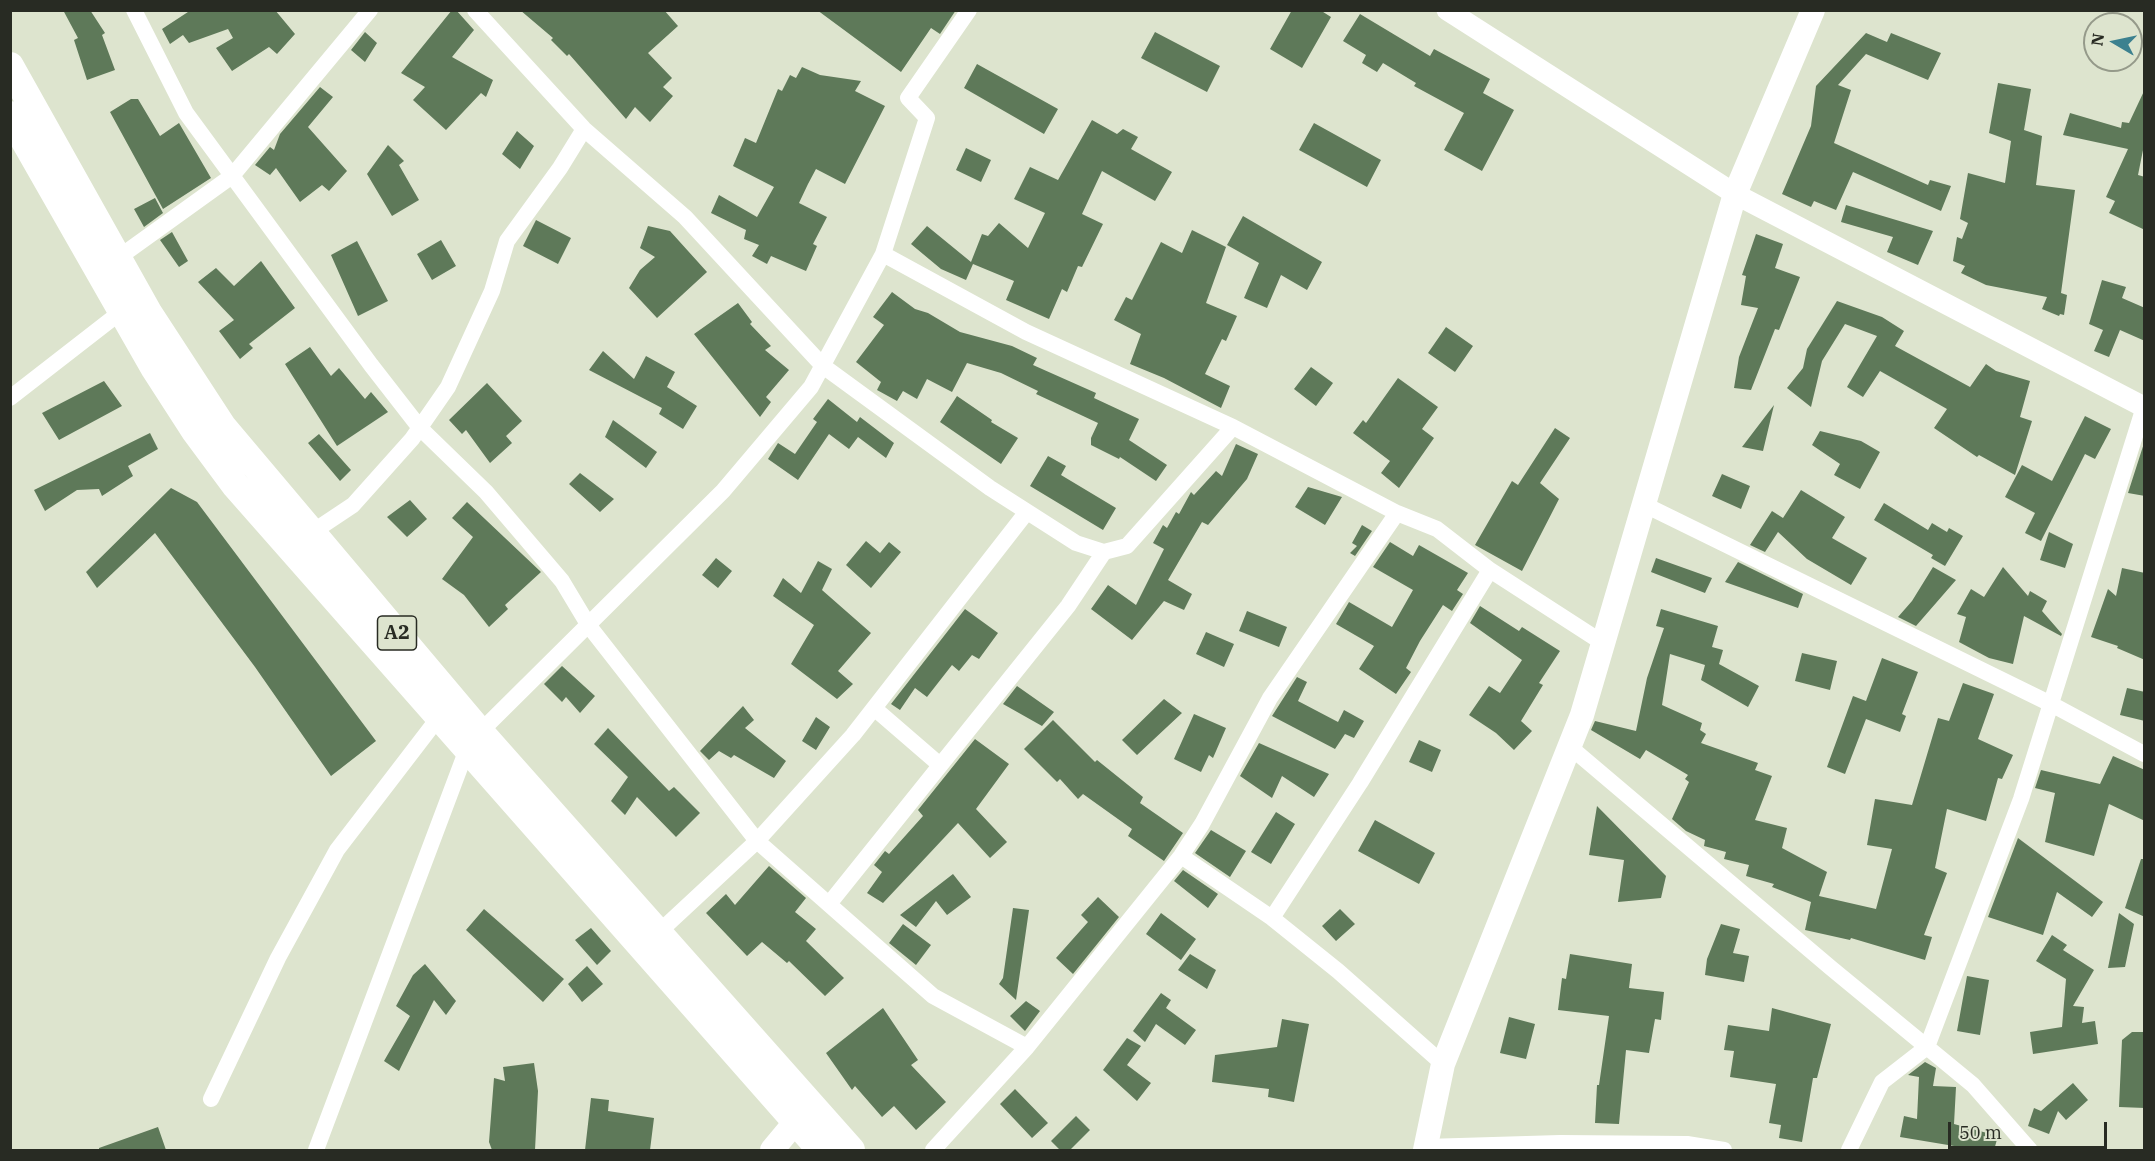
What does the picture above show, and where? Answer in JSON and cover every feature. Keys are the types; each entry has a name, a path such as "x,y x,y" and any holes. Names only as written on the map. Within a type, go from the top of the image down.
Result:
{"highway":[{"name":"A2","path":"10,66 149,314 222,426 311,532 473,740 803,1113 852,1150"},
{"name":"A2","path":"10,115 122,311 195,431 235,485 439,717 473,740 658,933 803,1113 820,1150"}],"main road":[{"path":"1425,1149 1443,1064 1582,715 1735,194 1813,10"},
{"path":"772,1150 803,1113"}],"street":[{"path":"134,10 186,113 371,365 420,428 486,492 562,581 588,626 757,841 933,996 1027,1047"},
{"path":"118,258 232,176 370,10"},
{"path":"475,10 584,129 685,217 823,366 1026,513 1076,543 1104,552 1126,546 1233,427"},
{"path":"316,1150 473,740 723,491 811,387 884,254 927,118 908,98 969,10"},
{"path":"1448,10 1735,194 2144,407 2021,799 1927,1047 1882,1082 1849,1150"},
{"path":"311,532 353,505 420,428 448,387 492,291 507,241 560,168 584,129"},
{"path":"884,254 1026,332 1233,427 1397,513 1437,529 1490,570 1603,643"},
{"path":"10,398 122,311"},
{"path":"1643,504 2051,704 2145,754"},
{"path":"658,933 757,841 853,735 1026,513"},
{"path":"933,1150 1027,1047 1181,856 1202,824 1270,699 1397,513"},
{"path":"829,904 1068,606 1104,552"},
{"path":"1272,918 1360,783 1490,570"},
{"path":"874,708 940,765"},
{"path":"211,1099 278,958 338,850 439,717"},
{"path":"1569,746 1973,1084 2030,1150"},
{"path":"1181,856 1272,918 1338,970 1443,1064"},
{"path":"1425,1149 1560,1143 1725,1150"}],"building":[{"path":"63,10 90,10 105,33 102,35 115,70 87,80 74,40 78,38"},
{"path":"191,10 275,10 295,34 277,54 269,47 232,71 216,48 233,38 228,29 189,43 183,35 170,44 162,29"},
{"path":"452,10 456,10 474,30 452,57 493,80 486,97 481,93 446,130 413,100 425,87 401,73"},
{"path":"520,10 664,10 678,26 648,53 672,78 663,87 673,96 650,122 635,107 626,119 569,54 567,56 551,40 553,38"},
{"path":"817,10 956,10 940,34 931,28 901,72"},
{"path":"1292,10 1320,10 1331,17 1302,68 1270,49"},
{"path":"1360,14 1430,56 1434,49 1490,79 1483,93 1514,110 1482,171 1444,150 1464,113 1414,86 1416,83 1383,63 1377,72 1362,63 1366,55 1343,41"},
{"path":"365,32 377,43 365,62 351,50"},
{"path":"1155,32 1220,66 1207,92 1141,58"},
{"path":"1866,33 1887,42 1891,33 1941,53 1928,80 1866,54 1838,85 1851,90 1834,143 1928,185 1930,180 1951,186 1941,211 1853,172 1836,210 1814,201 1811,207 1782,194 1811,126 1816,86"},
{"path":"977,64 1058,109 1044,134 964,88"},
{"path":"802,67 820,75 861,81 855,91 885,106 845,184 816,169 808,184 799,203 827,217 813,244 817,246 806,271 771,256 767,264 752,256 759,245 744,239 746,230 711,213 719,195 757,217 774,187 733,166 745,138 756,143 778,89 782,91 790,75 796,78"},
{"path":"1998,83 2031,89 2024,130 2042,136 2036,185 2075,190 2061,293 2067,295 2064,315 2059,316 2042,309 2047,297 1986,285 1961,273 1965,266 1953,261 1957,237 1962,239 1968,223 1960,219 1968,173 2005,183 2011,141 1989,133"},
{"path":"320,87 333,97 308,127 347,171 329,191 322,185 300,202 276,168 270,175 255,165 270,147 274,150 280,134"},
{"path":"2145,89 2145,140 2138,175 2145,177 2145,230 2109,213 2115,201 2106,197 2128,149 2063,135 2070,113 2121,128 2122,122 2129,123"},
{"path":"131,99 138,99 160,136 179,123 211,178 163,209 110,112"},
{"path":"1092,120 1117,134 1123,129 1138,137 1131,149 1172,172 1155,201 1102,171 1082,214 1103,224 1082,267 1078,266 1067,292 1062,289 1049,319 1006,300 1014,281 973,264 966,280 941,269 911,244 927,226 971,262 982,234 988,236 999,223 1028,248 1045,213 1014,199 1030,167 1058,180"},
{"path":"1314,123 1381,160 1367,187 1299,150"},
{"path":"517,131 534,146 520,169 502,154"},
{"path":"388,145 404,161 399,165 419,200 392,216 367,174"},
{"path":"966,148 991,160 981,182 956,170"},
{"path":"155,198 163,213 144,227 134,209"},
{"path":"1846,205 1933,231 1918,265 1887,252 1893,237 1841,222"},
{"path":"1243,216 1322,262 1307,290 1281,275 1267,308 1244,298 1259,263 1227,245"},
{"path":"536,220 571,238 558,264 523,246"},
{"path":"648,226 670,231 707,272 657,318 629,288 640,270 655,257 640,248"},
{"path":"1192,230 1226,247 1206,303 1237,316 1226,341 1222,339 1205,374 1230,386 1221,408 1164,378 1130,364 1141,334 1114,320 1126,297 1132,300 1161,242 1182,253"},
{"path":"172,232 188,261 179,267 160,240"},
{"path":"1756,234 1783,244 1775,268 1800,277 1779,330 1775,329 1751,390 1734,388 1739,357 1758,308 1741,305 1746,276 1742,275"},
{"path":"441,240 456,266 432,280 417,254"},
{"path":"357,241 388,301 358,316 331,255"},
{"path":"261,261 295,308 249,344 253,348 240,359 219,331 234,320 198,282 216,268 234,286"},
{"path":"2102,280 2126,287 2122,298 2145,308 2145,341 2120,330 2109,357 2094,351 2103,330 2089,324"},
{"path":"892,292 915,309 928,313 960,332 1012,346 1037,358 1033,365 1096,393 1094,398 1139,419 1129,440 1167,465 1156,481 1120,457 1119,459 1091,445 1091,438 1098,423 1036,394 1038,391 1001,373 967,363 952,392 927,379 917,399 903,391 897,401 877,390 881,382 856,362 884,325 873,317"},
{"path":"1837,301 1882,317 1904,331 1895,346 1970,387 1986,364 1996,371 2030,381 2020,417 2032,421 2015,475 1979,455 1977,457 1934,428 1947,409 1880,371 1863,397 1847,387 1877,336 1845,324 1822,361 1811,407 1787,388 1803,368 1807,349"},
{"path":"738,303 752,322 750,324 771,346 765,350 789,370 766,397 771,402 760,417 694,334"},
{"path":"1446,327 1473,346 1455,372 1428,353"},
{"path":"310,347 331,376 339,368 365,399 371,392 388,412 337,446 285,364"},
{"path":"603,351 634,379 646,356 675,372 667,387 697,406 683,429 659,414 662,408 589,370"},
{"path":"1311,367 1333,383 1316,406 1294,389"},
{"path":"1398,378 1438,407 1422,429 1434,438 1399,488 1381,473 1390,461 1353,433 1363,420 1366,423"},
{"path":"104,381 122,406 59,440 42,413"},
{"path":"487,383 522,421 506,436 512,443 490,463 466,430 462,434 449,420"},
{"path":"957,396 992,420 991,422 1018,438 1001,464 940,422"},
{"path":"828,399 857,422 860,417 894,443 886,458 858,437 849,449 829,434 798,480 768,459 778,443 795,454 817,422 813,419"},
{"path":"1774,405 1763,451 1742,447"},
{"path":"2085,416 2111,429 2095,459 2085,454 2041,541 2025,533 2035,513 2005,497 2022,465 2052,481"},
{"path":"613,420 657,452 646,468 605,437"},
{"path":"1555,428 1570,438 1540,483 1559,499 1522,571 1475,545 1512,481 1518,485"},
{"path":"1820,431 1861,441 1880,452 1860,489 1834,475 1840,464 1812,445"},
{"path":"150,433 158,449 128,466 133,476 102,496 99,489 77,490 45,511 34,490"},
{"path":"319,434 351,470 340,481 308,443"},
{"path":"2145,440 2145,496 2128,493"},
{"path":"1236,444 1258,454 1247,479 1208,525 1202,522 1168,580 1192,594 1184,610 1164,601 1132,640 1091,609 1108,585 1136,605 1164,549 1153,543 1163,525 1167,528 1176,512 1179,514 1191,492 1194,495 1216,471 1222,476"},
{"path":"1048,456 1066,466 1061,475 1116,508 1103,530 1030,486"},
{"path":"580,473 614,499 600,512 569,484"},
{"path":"1722,474 1750,486 1741,509 1712,496"},
{"path":"1308,487 1342,497 1325,525 1295,507"},
{"path":"171,488 197,502 376,741 331,776 255,667 155,533 97,588 86,572"},
{"path":"1801,490 1845,517 1832,538 1867,558 1851,585 1807,559 1778,532 1765,552 1750,545 1772,511 1783,518"},
{"path":"410,500 427,519 407,537 387,517"},
{"path":"467,502 541,572 505,605 508,609 489,627 464,595 442,579 473,537 452,518"},
{"path":"1884,503 1928,530 1932,523 1947,532 1949,528 1963,536 1945,566 1931,558 1933,555 1874,520"},
{"path":"1362,525 1372,531 1355,556 1350,553 1357,546 1352,543"},
{"path":"2049,532 2073,544 2065,568 2040,560"},
{"path":"866,541 880,553 889,542 901,552 871,588 846,565"},
{"path":"1390,542 1413,556 1419,545 1468,573 1457,590 1463,594 1452,611 1443,605 1420,641 1406,668 1411,672 1396,694 1359,669 1374,646 1336,624 1349,602 1392,627 1413,590 1373,567"},
{"path":"716,558 732,571 718,588 702,575"},
{"path":"1656,558 1712,578 1705,593 1651,572"},
{"path":"818,561 832,569 822,590 871,633 838,671 853,684 837,699 791,664 814,625 773,596 783,578 801,593"},
{"path":"1738,562 1803,594 1798,608 1725,582"},
{"path":"1933,567 1956,580 1916,626 1898,617 1912,601"},
{"path":"2003,567 2028,596 2030,591 2047,601 2042,611 2062,634 2061,636 2024,616 2013,664 1989,658 1959,642 1966,617 1957,614 1971,589 1984,597"},
{"path":"2122,568 2145,573 2145,660 2117,648 2118,646 2091,637 2108,589 2116,596"},
{"path":"1480,606 1519,631 1522,627 1560,651 1539,683 1543,685 1521,721 1532,731 1514,750 1496,733 1469,715 1489,686 1500,693 1522,660 1470,623"},
{"path":"965,609 998,633 979,659 972,655 959,671 952,665 927,697 915,688 900,710 891,704"},
{"path":"1661,609 1718,626 1712,647 1723,650 1719,664 1759,686 1748,707 1701,680 1705,665 1670,654 1662,705 1702,723 1700,730 1706,734 1701,743 1758,763 1755,770 1772,776 1755,820 1787,828 1782,848 1827,872 1819,896 1876,909 1892,849 1867,845 1875,799 1912,805 1938,718 1949,721 1963,683 1994,694 1978,739 2013,755 2002,779 1998,778 1986,821 1947,809 1935,868 1947,873 1924,935 1932,937 1925,960 1851,938 1850,940 1805,930 1811,902 1772,887 1774,884 1746,876 1749,865 1724,859 1726,852 1704,846 1705,840 1686,831 1672,819 1689,782 1685,779 1688,775 1646,750 1640,759 1591,730 1595,721 1636,731 1647,678 1664,628 1656,626"},
{"path":"1247,611 1287,627 1279,647 1239,631"},
{"path":"1206,632 1234,644 1224,667 1196,654"},
{"path":"1802,653 1837,661 1830,690 1795,681"},
{"path":"1882,658 1918,672 1902,714 1906,716 1900,732 1866,719 1845,774 1827,767 1853,696 1866,701"},
{"path":"562,666 595,696 580,713 566,697 562,702 544,684"},
{"path":"1297,677 1307,682 1298,701 1338,722 1344,710 1364,721 1354,738 1345,734 1335,749 1272,716"},
{"path":"1017,686 1054,712 1042,726 1003,704"},
{"path":"2127,688 2145,692 2145,721 2120,715"},
{"path":"1164,699 1182,713 1137,755 1122,740"},
{"path":"743,706 754,720 745,728 786,761 774,778 734,755 731,758 719,751 709,760 700,751"},
{"path":"1194,714 1226,728 1213,758 1209,755 1201,772 1174,759"},
{"path":"816,717 830,727 816,750 802,741"},
{"path":"1053,720 1095,762 1097,760 1143,797 1140,803 1183,833 1164,861 1128,836 1132,829 1083,794 1078,799 1060,779 1057,782 1024,749"},
{"path":"608,728 669,791 674,787 700,813 676,837 637,797 625,815 611,801 628,777 594,744"},
{"path":"975,739 1009,764 976,809 1007,842 990,858 958,823 883,903 867,893 882,872 874,865 885,851 889,854 923,816 918,810"},
{"path":"1419,740 1441,750 1432,772 1409,762"},
{"path":"1259,743 1329,774 1314,797 1282,776 1272,798 1240,776"},
{"path":"2113,756 2145,770 2145,821 2109,804 2094,856 2045,842 2055,793 2035,788 2041,770 2100,784"},
{"path":"1597,806 1666,876 1661,898 1618,902 1624,860 1589,855"},
{"path":"1276,812 1295,824 1271,864 1251,852"},
{"path":"1375,820 1435,853 1419,884 1358,851"},
{"path":"1211,830 1246,851 1230,877 1195,853"},
{"path":"2018,838 2103,902 2092,917 2057,892 2043,935 1988,917"},
{"path":"2141,859 2145,859 2145,917 2125,908"},
{"path":"769,866 806,898 795,912 816,929 806,941 844,978 825,996 789,961 787,963 762,942 747,956 706,913 726,894 735,905"},
{"path":"1183,870 1218,894 1208,908 1174,881"},
{"path":"953,874 971,897 947,915 936,901 916,927 900,915"},
{"path":"1098,897 1119,917 1073,974 1056,958 1088,922 1081,915"},
{"path":"1013,908 1029,910 1016,1000 999,984 1003,978"},
{"path":"484,909 564,979 543,1002 466,930"},
{"path":"1340,909 1355,924 1336,941 1322,926"},
{"path":"1161,913 1196,939 1181,960 1146,934"},
{"path":"2119,913 2134,924 2125,967 2108,968"},
{"path":"903,924 931,945 916,965 889,943"},
{"path":"1721,924 1740,929 1733,953 1749,956 1744,982 1705,975 1707,959"},
{"path":"591,928 611,951 597,965 575,940"},
{"path":"2052,935 2067,945 2063,950 2094,970 2073,1006 2084,1007 2082,1023 2095,1021 2098,1044 2033,1054 2030,1032 2062,1027 2066,979 2036,961"},
{"path":"1190,954 1216,970 1207,989 1178,970"},
{"path":"1570,954 1632,964 1629,988 1664,992 1661,1020 1655,1019 1649,1053 1626,1050 1619,1124 1595,1123 1597,1085 1599,1085 1609,1016 1558,1010 1562,978 1566,979"},
{"path":"425,964 456,1001 446,1015 434,1000 399,1071 384,1061 410,1016 396,1006 413,975"},
{"path":"587,966 603,984 582,1002 568,984"},
{"path":"1967,976 1989,980 1980,1035 1957,1031"},
{"path":"1161,993 1171,1000 1166,1008 1196,1030 1185,1045 1156,1024 1145,1042 1133,1031"},
{"path":"1026,1001 1040,1011 1025,1031 1010,1016"},
{"path":"883,1008 918,1060 911,1065 946,1102 916,1130 894,1106 882,1117 855,1086 852,1090 826,1053"},
{"path":"1772,1008 1831,1024 1817,1078 1813,1078 1802,1142 1779,1138 1781,1125 1769,1123 1776,1084 1730,1077 1734,1051 1724,1050 1728,1025 1769,1031"},
{"path":"1509,1017 1535,1024 1526,1059 1500,1053"},
{"path":"1282,1019 1309,1024 1294,1102 1268,1097 1269,1089 1212,1082 1215,1055 1277,1047"},
{"path":"2132,1032 2145,1032 2145,1108 2119,1107 2122,1040"},
{"path":"1127,1038 1141,1046 1127,1065 1151,1083 1137,1101 1103,1070"},
{"path":"1925,1062 1936,1068 1933,1086 1956,1087 1954,1124 1998,1136 1994,1150 1965,1150 1966,1148 1900,1137 1904,1116 1917,1119 1919,1077 1908,1075"},
{"path":"534,1063 538,1091 535,1150 492,1150 489,1142 494,1078 505,1081 503,1067"},
{"path":"2073,1083 2088,1100 2066,1120 2058,1111 2049,1134 2028,1126 2034,1108 2041,1111"},
{"path":"1015,1089 1048,1123 1032,1138 1000,1104"},
{"path":"591,1098 609,1100 608,1111 654,1118 650,1150 585,1150"},
{"path":"1076,1116 1090,1130 1070,1150 1060,1150 1051,1141"},
{"path":"158,1127 166,1150 99,1150 99,1148"}]}
